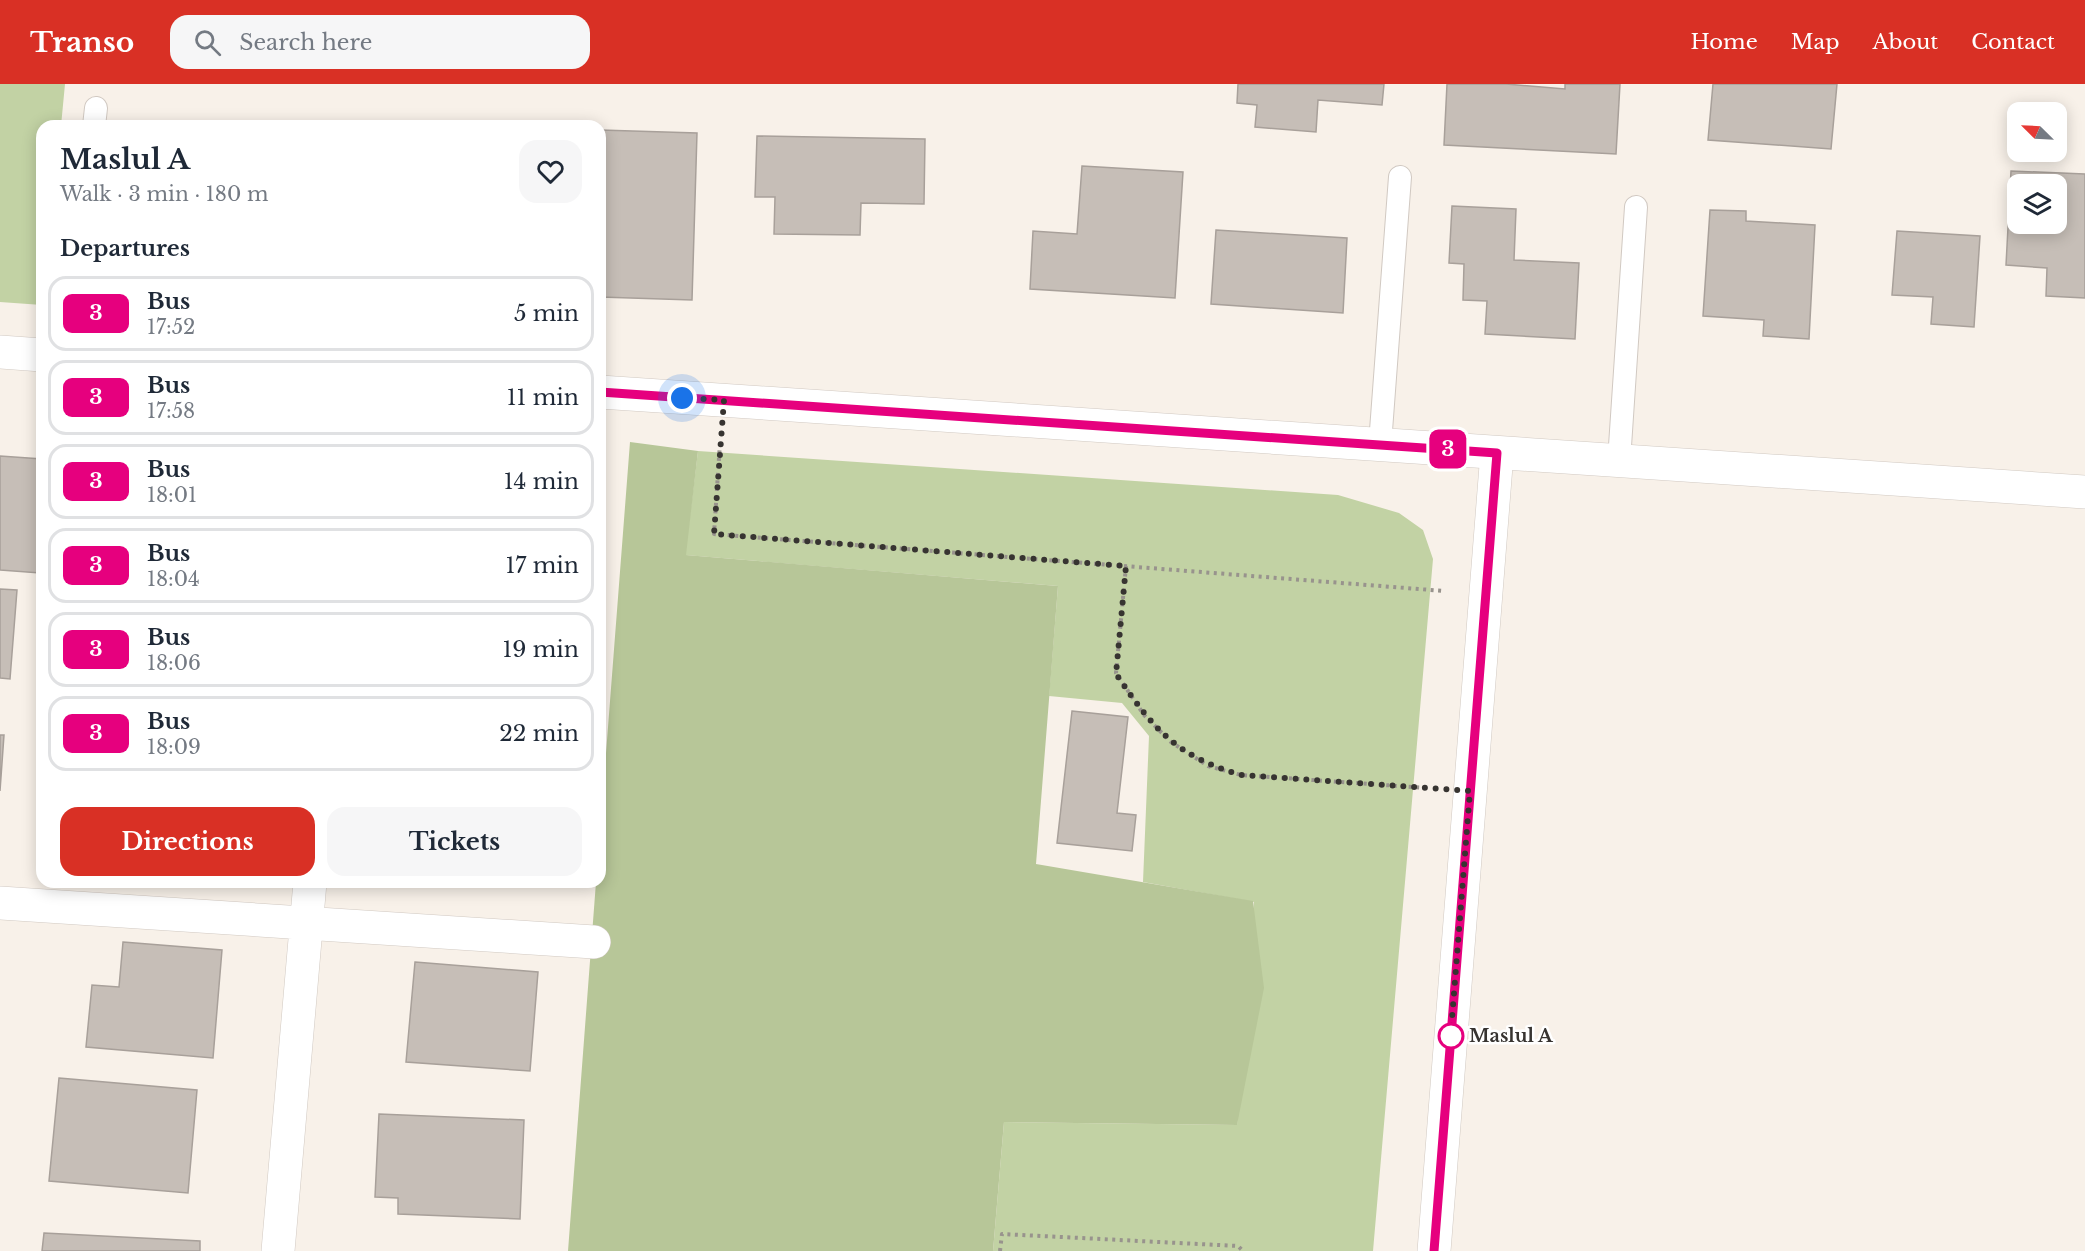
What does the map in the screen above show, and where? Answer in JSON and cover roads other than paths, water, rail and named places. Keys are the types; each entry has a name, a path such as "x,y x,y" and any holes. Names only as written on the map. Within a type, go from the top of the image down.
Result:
{"street":[{"path":"0,352 36,355"},
{"path":"606,392 2085,492"},
{"path":"1434,1251 1497,453"},
{"path":"278,1251 309,888"},
{"path":"0,903 594,942"}],"lane":[{"path":"1380,444 1400,177"},
{"path":"1619,461 1636,207"}],"place":[{"name":"Maslul A","path":"1451,1036"}]}
